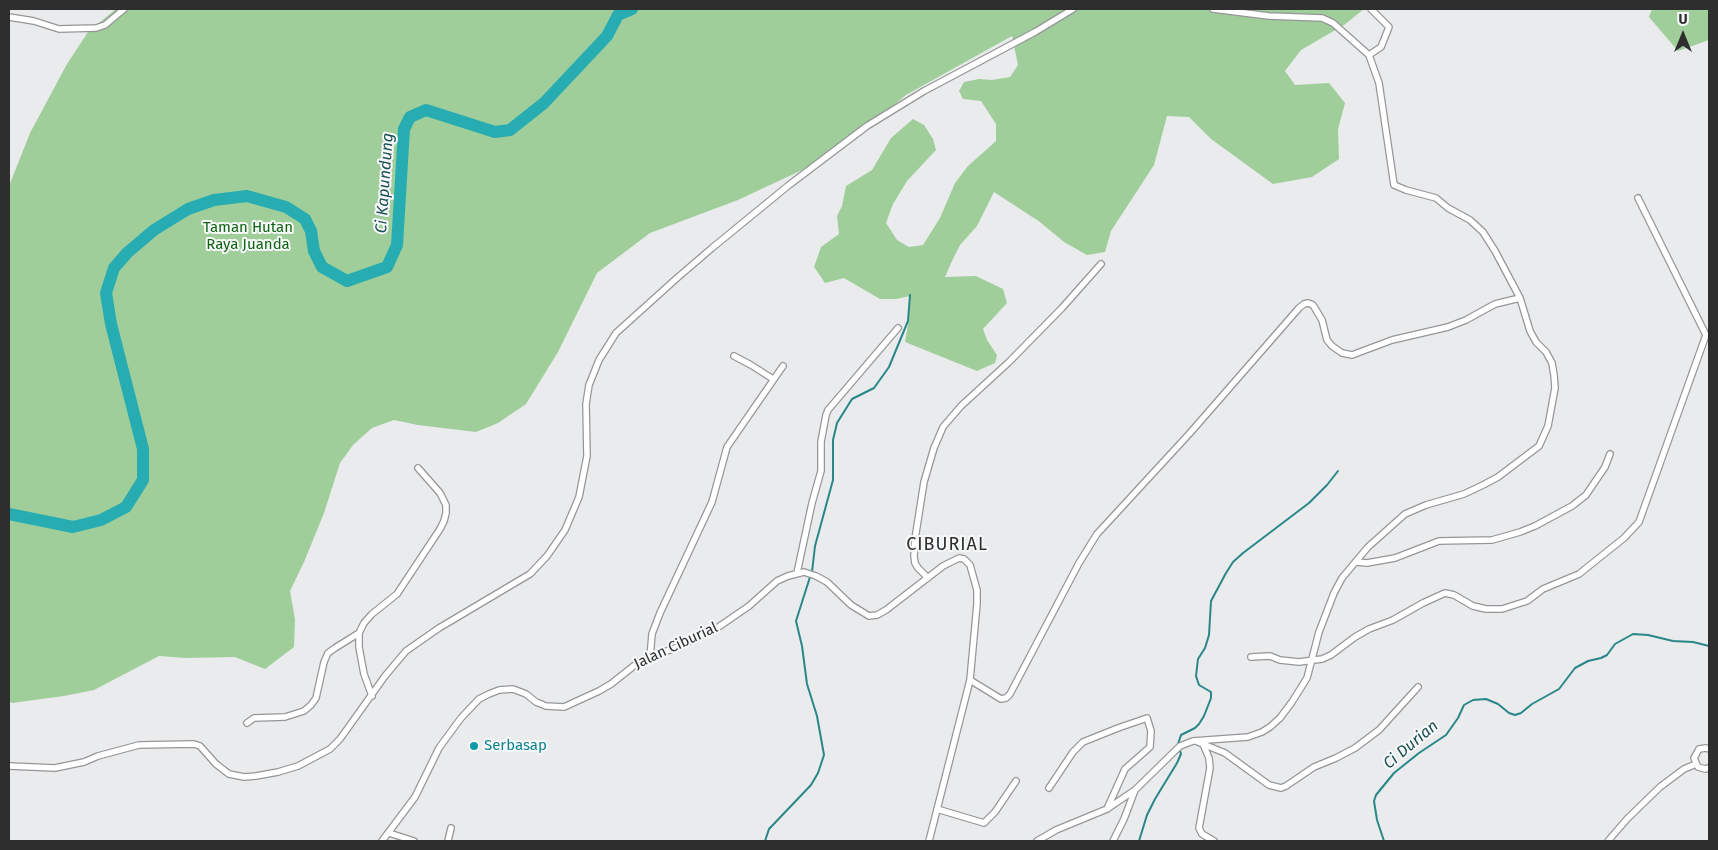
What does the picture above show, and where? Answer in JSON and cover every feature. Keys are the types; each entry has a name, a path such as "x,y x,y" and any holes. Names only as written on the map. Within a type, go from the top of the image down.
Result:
{"street":[{"path":"9,17 59,28 96,28 105,25 124,9"},
{"path":"9,766 55,768 139,745 194,744 200,746 216,764 229,774 244,777 263,775 298,766 330,749 340,739 385,676 406,651 415,643 466,611 530,574 547,556 565,530 579,497 587,456 586,404 589,385 599,360 616,333 712,248 867,126 924,91 1035,32 1072,9"},
{"path":"1037,841 1056,830 1107,809 1135,790 1180,746 1193,741 1239,738 1262,732 1270,727 1280,718 1307,678 1319,632 1334,593 1342,578 1368,547 1405,514 1426,505 1464,494 1498,477 1539,446 1548,426 1555,388 1552,363 1530,331 1520,298 1495,251 1482,232 1470,220 1448,208 1436,198 1394,185 1379,83 1369,55 1333,23 1322,18 1263,15 1213,9"},
{"path":"1248,9 1263,15"},
{"path":"1369,55 1381,47 1389,27 1371,9"},
{"path":"1250,657 1270,656 1280,660 1312,662 1331,655 1355,637 1370,629 1393,620 1445,593 1454,595 1474,606 1486,608 1502,609 1527,601 1543,589 1579,574 1624,538 1639,522 1706,335 1638,198"},
{"path":"928,578 918,568 914,560 915,539 924,482 934,448 943,427 961,406 1009,362 1062,308 1101,264"},
{"path":"970,680 1001,699 1006,698 1010,694 1079,562 1097,534 1209,412 1304,304 1313,305 1322,320 1327,340 1332,346 1342,353 1352,355 1392,340 1448,327 1495,304 1520,298"},
{"path":"898,328 828,410 821,442 821,471 797,573 804,572 827,582 851,605 869,616 877,615 886,610 956,558 964,559 970,565 977,590 970,680 929,841"},
{"path":"734,356 773,379"},
{"path":"650,658 652,634 712,502 727,447 759,404 773,379 783,366"},
{"path":"1357,562 1395,558 1416,548 1439,541 1492,540 1535,526 1572,506 1586,496 1610,454"},
{"path":"372,696 364,674 359,647 359,633 364,623 372,614 398,594 444,521 446,505 440,493 418,468"},
{"name":"Jalan Ciburial","path":"382,841 415,798 439,748 461,718 479,699 494,692 512,689 526,694 536,702 546,706 564,707 612,684 640,661 675,648 717,628 749,606 777,581 797,573"},
{"path":"247,723 254,718 285,717 304,710 311,705 316,698 324,662 328,654 359,633"},
{"path":"1193,741 1225,753 1269,785 1280,788 1314,767 1355,748 1379,730 1418,686"},
{"path":"1049,788 1073,752 1083,742 1148,718 1151,731 1150,746 1125,769 1107,809"},
{"path":"1203,744 1209,758 1210,768 1199,828 1202,834 1214,841"},
{"path":"1709,749 1702,748 1694,758 1696,764 1701,768 1709,768"},
{"path":"1608,841 1627,819 1660,787 1684,769 1696,764"},
{"path":"937,809 984,823 995,812 1016,781"},
{"path":"1113,841 1127,813 1135,790"},
{"path":"448,841 451,828"},
{"path":"389,833 414,841"}],"green space":[{"name":"Taman Hutan Raya Juanda","path":"116,9 1364,9 1344,25 1301,50 1285,71 1295,85 1329,83 1345,103 1338,129 1339,159 1312,177 1273,184 1211,139 1189,117 1167,116 1154,165 1111,231 1105,252 1087,255 1064,242 1040,222 994,192 977,226 960,245 945,277 976,276 1003,289 1007,303 983,329 987,340 997,355 995,363 977,371 905,342 910,296 896,299 880,299 844,278 825,283 814,267 821,247 839,234 837,216 842,206 846,186 872,170 891,138 913,119 924,125 933,139 936,150 907,181 893,204 886,223 897,240 909,247 923,245 940,218 955,183 968,166 996,141 996,124 981,101 963,99 959,91 964,82 1010,77 1018,65 1012,36 906,95 864,130 817,163 738,200 650,233 597,273 558,352 526,404 498,423 476,432 394,420 372,428 353,445 340,463 324,513 290,591 295,619 294,647 265,669 235,657 185,658 159,656 94,690 12,703 9,701 9,186 30,133 67,64 88,32"},
{"path":"1652,9 1709,9 1709,40 1678,51 1649,17"}],"waterway":[{"name":"Ci Kapundung","path":"9,514 73,527 101,520 126,507 143,480 143,449 111,324 106,293 114,268 127,253 154,230 188,209 214,200 247,196 286,207 305,219 311,231 314,251 322,267 347,281 387,267 397,245 404,129 410,117 426,110 495,132 510,130 544,103 607,36 618,15 632,9"},
{"path":"812,572 815,546 833,480 833,440 837,423 852,399 874,388 889,367 908,321 910,295"},
{"path":"1139,841 1147,815 1181,754 1178,744 1181,735 1199,724 1211,698 1211,692 1199,685 1196,676 1198,659 1205,648 1209,635 1211,601 1226,573 1233,562 1243,553 1309,503 1338,471"},
{"path":"765,841 769,829 811,785 818,773 824,755 817,716 807,684 802,646 796,621 810,577"},
{"name":"Ci Durian","path":"1384,841 1377,820 1374,801 1376,795 1394,773 1446,735 1458,718 1464,705 1473,700 1486,699 1498,704 1509,713 1515,715 1521,713 1532,704 1559,689 1575,668 1588,661 1607,655 1615,644 1633,634 1709,646"}],"place":[{"name":"Serbasap","path":"474,746"}],"district":[{"name":"CIBURIAL","path":"947,545"}]}
